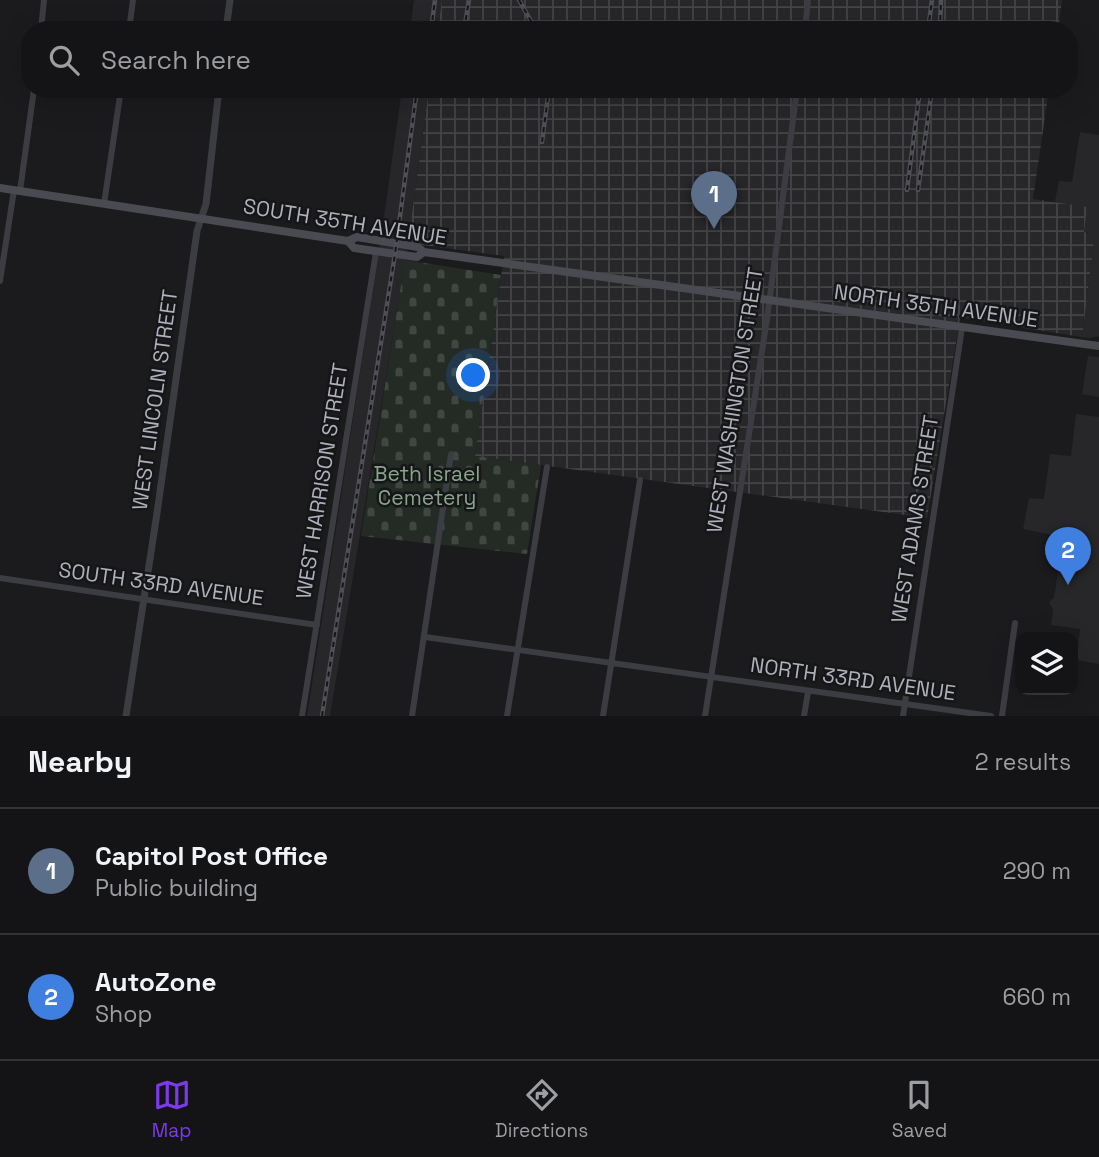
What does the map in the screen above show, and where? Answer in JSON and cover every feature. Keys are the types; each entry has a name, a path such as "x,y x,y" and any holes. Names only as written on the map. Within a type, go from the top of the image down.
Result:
{"main road":[{"name":"SOUTH 35TH AVENUE","path":"0,188 348,241 357,237 418,247 424,253 769,301"},
{"path":"348,241 354,248 417,257 424,253"},
{"name":"NORTH 35TH AVENUE","path":"769,301 1099,346"}],"street":[{"path":"42,21 44,0"},
{"path":"130,21 133,0"},
{"path":"227,21 230,0"},
{"path":"806,21 808,0"},
{"path":"0,281 32,98"},
{"path":"104,204 120,98"},
{"name":"WEST LINCOLN STREET","path":"126,716 197,230 206,204 218,98"},
{"name":"WEST WASHINGTON STREET","path":"705,716 769,301 796,98"},
{"name":"WEST HARRISON STREET","path":"302,716 376,251"},
{"name":"WEST ADAMS STREET","path":"903,716 962,328"},
{"path":"412,716 451,454"},
{"path":"507,716 547,467"},
{"path":"603,716 640,480"},
{"name":"SOUTH 33RD AVENUE","path":"0,578 144,597 317,625"},
{"path":"1002,716 1015,623"},
{"path":"425,637 711,677"},
{"name":"NORTH 33RD AVENUE","path":"711,677 991,716"},
{"path":"804,716 808,692"}],"shaded area":[{"path":"414,0 442,0 439,21 411,21"},
{"path":"442,0 1062,0 1059,21 439,21"},
{"path":"401,98 428,98 408,243 330,716 307,716"},
{"path":"428,98 1048,98 1033,199 1087,207 1084,232 1095,234 1082,337 960,318 927,518 475,456 504,256 408,243"},
{"path":"1080,132 1099,135 1099,336 1089,338 1082,337 1095,234 1084,232 1055,201 1059,181 1072,182"},
{"path":"1088,356 1099,357 1099,397 1082,394"},
{"path":"1076,414 1099,417 1099,664 1078,660 1080,629 1051,625 1053,610 1049,602 1054,598 1063,537 1023,529 1029,498 1044,499 1050,454 1071,456"}],"green space":[{"name":"Beth Israel Cemetery","path":"405,260 501,275 475,456 541,465 527,554 361,536"}],"railway":[{"path":"432,21 435,0"},
{"path":"466,21 469,0"},
{"path":"519,0 531,21"},
{"path":"929,21 932,0"},
{"path":"940,21 941,0"},
{"path":"322,716 395,254 416,98"},
{"path":"542,142 548,98"},
{"path":"907,190 919,98"},
{"path":"918,190 931,98"}],"place":[{"name":"Capitol Post Office","path":"714,229"},
{"name":"AutoZone","path":"1068,585"}]}
